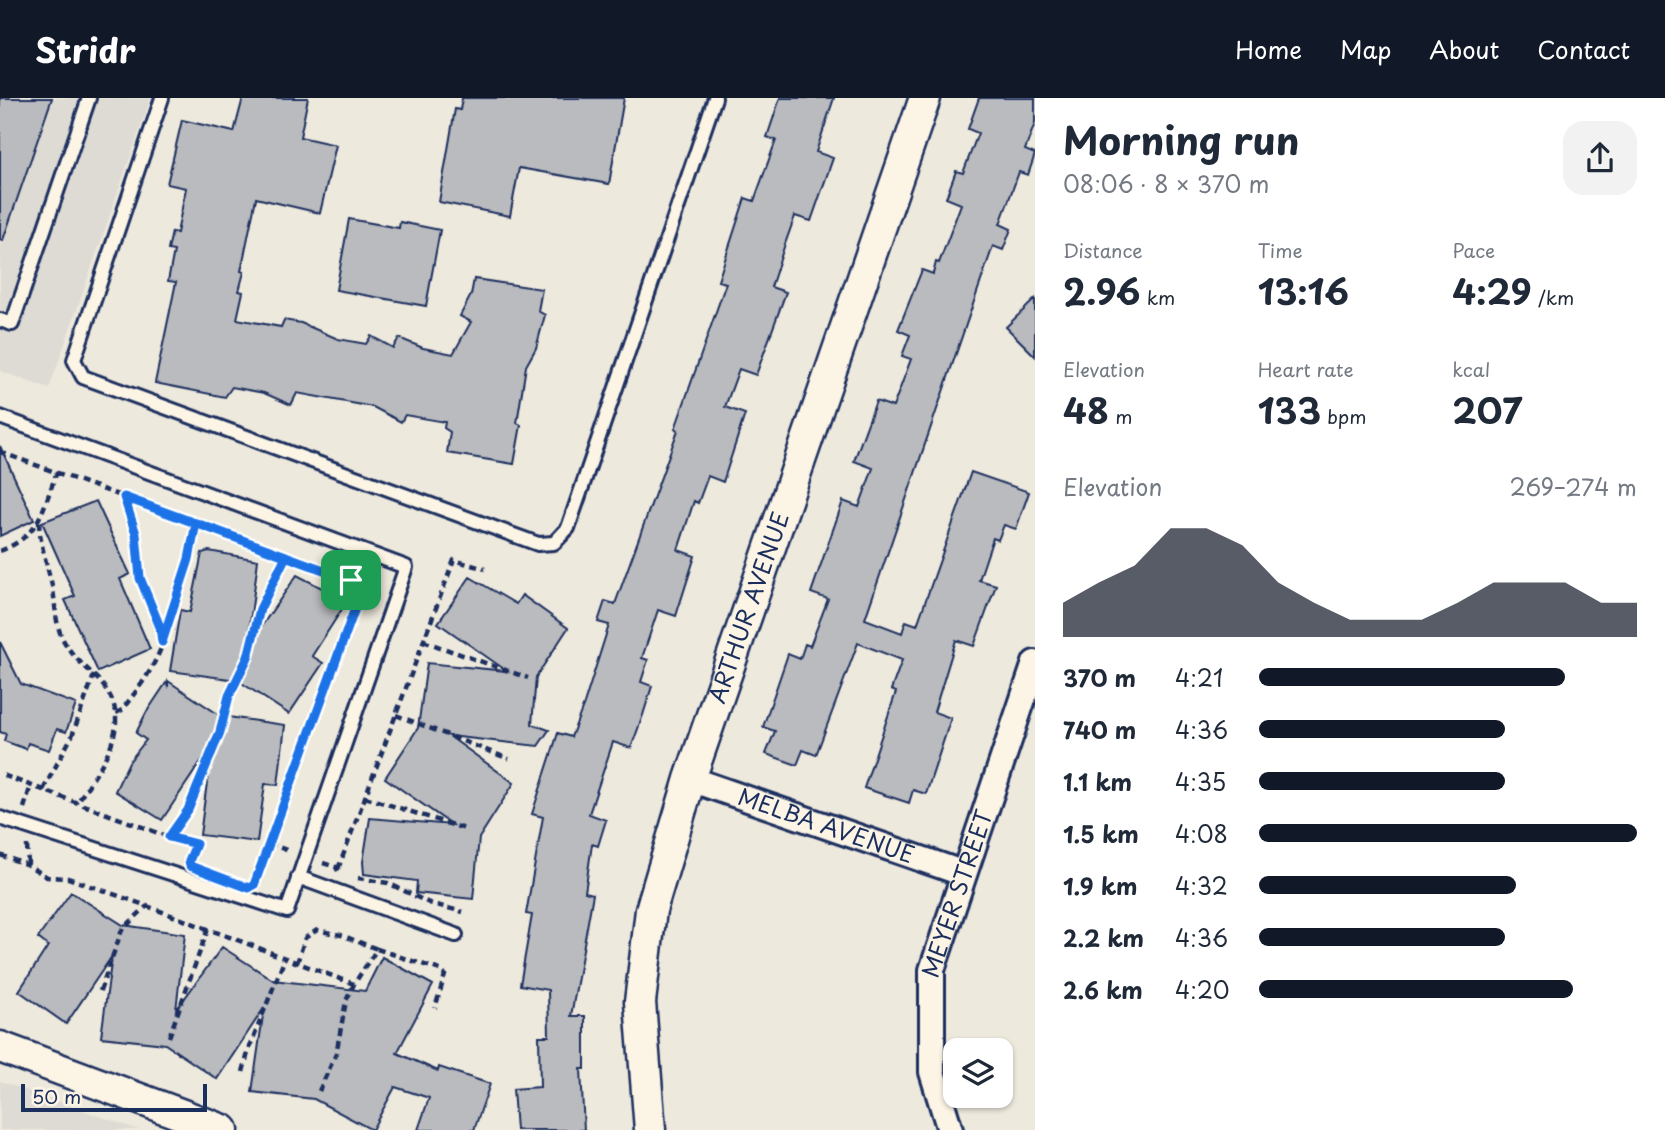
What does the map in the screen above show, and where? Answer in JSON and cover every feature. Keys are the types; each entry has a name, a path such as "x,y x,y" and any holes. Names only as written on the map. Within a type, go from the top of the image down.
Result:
{"street":[{"name":"ARTHUR AVENUE","path":"650,1130 640,1002 651,911 690,779 925,98"},
{"name":"MEYER STREET","path":"950,1130 932,1072 932,970 962,873 1035,663"},
{"name":"MELBA AVENUE","path":"690,779 962,873"},
{"path":"0,1047 223,1130"}],"lane":[{"path":"0,320 12,324 89,98"},
{"path":"162,98 74,360 83,377 538,544 554,543 568,528 715,98"},
{"path":"0,417 406,567 287,911 0,818"},
{"path":"299,877 456,935"}],"path":[{"path":"0,452 351,580 360,594 254,885 249,888"},
{"path":"0,551 28,537 39,522 57,472"},
{"path":"124,497 136,534 140,578 160,627 162,642"},
{"path":"39,522 40,543 63,641 114,701 116,713 116,738 77,803"},
{"path":"116,713 122,710 147,675 162,642 189,559 196,523"},
{"path":"169,837 188,810 220,732 229,696 248,657 260,609 286,556"},
{"path":"344,875 338,873 338,869 454,560 485,569"},
{"path":"423,641 527,678"},
{"path":"43,790 72,736 94,675"},
{"path":"396,715 509,759"},
{"path":"0,774 169,837 196,844 189,861 190,866"},
{"path":"365,797 465,829"},
{"path":"0,855 28,865 47,877 68,878 354,984"},
{"path":"305,857 338,869"},
{"path":"354,877 388,883 429,903 463,912"},
{"path":"100,990 122,930 147,906"},
{"path":"169,1037 208,929"},
{"path":"297,962 305,938 317,930 341,935 443,971 445,975 435,1008"},
{"path":"319,1091 336,1054 346,1002 376,949"},
{"path":"243,1072 249,1049 285,958"}],"shaded area":[{"path":"0,98 151,98 49,389 0,371"},
{"path":"0,1081 139,1130 0,1130"}],"building":[{"path":"0,98 52,98 3,240 0,240"},
{"path":"243,98 308,98 300,137 336,145 320,213 256,198 241,271 244,272 239,291 243,292 237,319 281,327 284,320 301,323 338,339 366,344 371,336 393,348 399,338 423,348 453,354 471,322 460,316 471,295 474,279 542,289 538,311 545,315 536,348 526,366 517,423 521,425 514,464 447,453 450,432 444,428 445,422 405,415 401,422 373,407 297,393 291,405 264,393 232,387 225,397 155,383 176,282 168,281 174,251 168,250 172,232 177,233 186,188 167,184 182,120 234,132"},
{"path":"462,98 624,98 609,184 519,168 510,216 439,202 455,109 460,110"},
{"path":"780,98 834,98 816,152 833,158 811,221 795,216 785,244 771,287 786,292 756,375 739,369 725,407 745,414 723,482 708,476 698,503 694,501 678,550 695,556 676,616 658,610 642,658 648,660 641,682 652,686 631,748 613,742 589,814 606,820 598,846 592,844 585,892 593,894 571,1016 585,1016 585,1069 581,1069 584,1130 516,1130 513,1089 540,1087 539,1036 549,1036 548,990 520,985 532,915 526,914 543,817 532,814 558,733 571,737 584,704 609,625 598,622 605,601 615,604 678,430 675,429 726,283 718,281 745,198 754,201 776,140 767,137"},
{"path":"979,98 1035,98 1035,123 1025,150 1035,154 1028,175 1019,172 1000,224 1011,229 1003,250 993,246 865,619 902,633 906,621 917,625 971,472 1029,492 1016,529 1004,525 998,540 993,538 979,580 996,585 974,646 956,640 934,712 951,718 926,794 913,790 909,803 864,788 896,692 891,690 902,660 858,643 816,755 803,750 797,765 766,754 775,731 763,727 788,654 800,659 805,644 810,646 828,599 811,593 843,501 859,507 873,468 854,461 876,401 893,407 911,359 902,356 910,335 898,330 922,270 933,274 936,262 939,263 961,204 946,198 956,171 963,173 978,133 968,129"},
{"path":"349,219 399,228 400,222 440,230 426,306 336,290"},
{"path":"1035,299 1035,356 1006,327"},
{"path":"0,446 34,520 0,536"},
{"path":"96,501 130,574 120,579 150,649 98,672 65,600 75,596 42,522"},
{"path":"209,551 258,560 247,647 297,575 326,590 344,606 312,656 323,663 289,714 237,680 170,671 180,610 190,612 202,553"},
{"path":"470,577 516,604 522,595 568,628 536,677 532,724 549,730 538,746 449,736 514,783 479,838 473,899 416,893 417,881 364,874 363,862 370,818 452,825 385,778 418,728 427,663 507,671 438,623"},
{"path":"0,642 21,684 76,704 66,732 57,729 49,750 28,743 26,749 4,741 6,734 0,732"},
{"path":"168,681 221,716 285,725 278,785 265,784 257,842 200,835 212,745 162,820 115,791 129,762 146,740 136,733 166,683 168,686"},
{"path":"71,892 123,925 185,934 176,1010 222,947 273,980 365,991 382,957 433,985 397,1053 438,1071 439,1067 490,1084 474,1130 418,1130 429,1098 395,1087 372,1130 314,1099 252,1092 264,1008 217,1079 165,1044 101,1037 112,956 66,1024 19,991 48,946 38,938"}],"route":[{"path":"351,580 286,556 124,497 136,534 140,578 160,627 162,642 189,559 196,523 286,556 284,565 260,609 248,657 229,696 220,732 188,810 169,837 196,844 189,861 190,866 249,888 254,885 360,594 358,587 351,580"}]}
